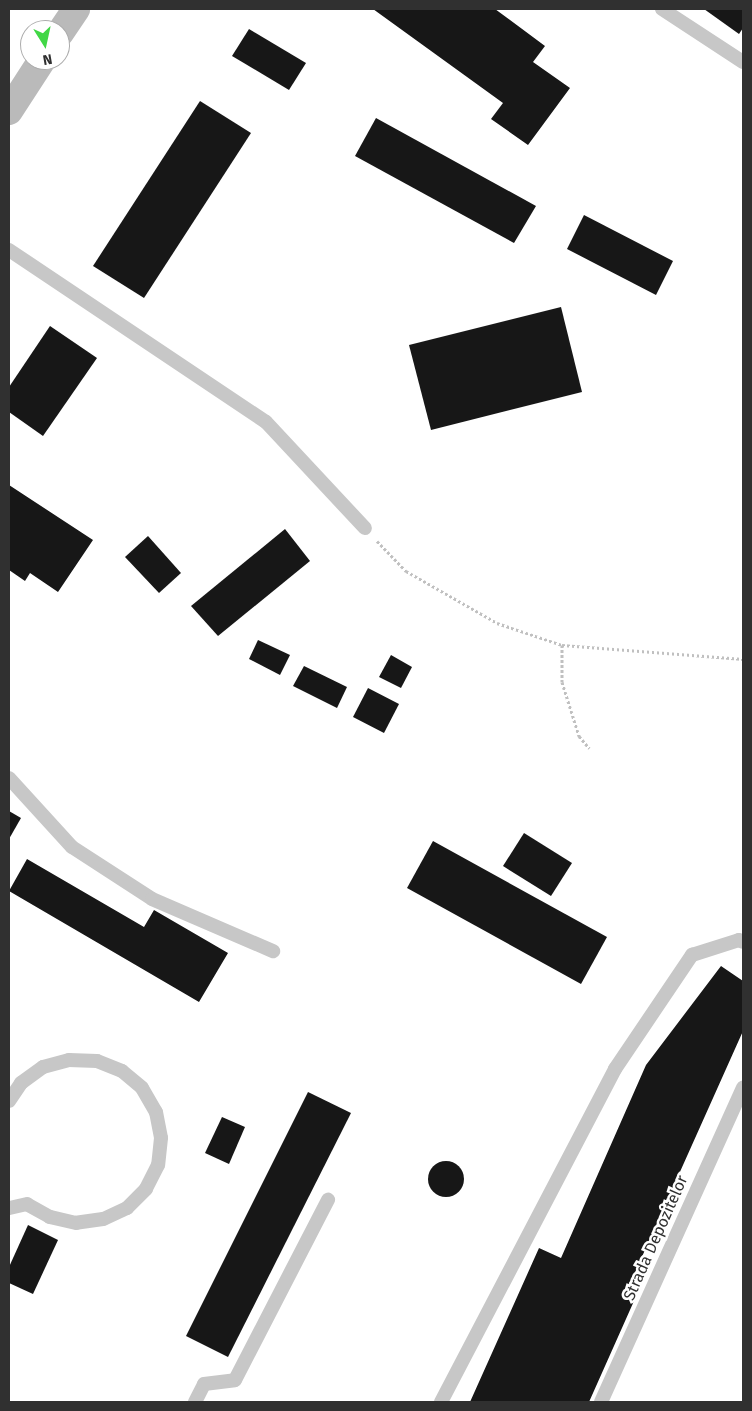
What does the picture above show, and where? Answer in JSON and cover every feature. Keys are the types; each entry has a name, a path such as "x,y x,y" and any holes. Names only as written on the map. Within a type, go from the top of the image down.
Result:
{"street":[{"path":"69,20 76,9"},
{"path":"9,112 36,70"}],"lane":[{"path":"662,9 743,62"},
{"path":"9,250 266,422 365,528"},
{"path":"9,778 72,847 152,899 273,951"},
{"path":"441,1402 615,1069 692,955 739,940 743,942"},
{"path":"9,1101 21,1084 43,1068 69,1060 96,1061 122,1071 142,1088 156,1112 162,1138 158,1165 146,1189 127,1208 103,1219 67,1221 27,1204 9,1208"},
{"name":"Strada Depozitelor","path":"601,1402 743,1088"},
{"path":"195,1402 204,1384 235,1380 328,1200"}],"path":[{"path":"365,528 406,572 497,623 562,645 743,659"},
{"path":"562,645 562,682 579,736 589,748"}],"building":[{"path":"373,9 495,9 545,46 533,62 570,88 528,145 491,119 503,103"},
{"path":"704,9 743,9 743,28 739,34"},
{"path":"249,29 306,63 289,90 232,56"},
{"path":"200,101 251,133 144,298 93,266"},
{"path":"376,118 536,206 514,243 355,156"},
{"path":"584,215 673,261 656,295 567,249"},
{"path":"561,307 582,392 431,430 409,345"},
{"path":"50,326 97,358 43,436 9,412 9,387"},
{"path":"9,485 93,540 58,592 30,573 25,581 9,570"},
{"path":"285,529 310,561 218,636 191,606"},
{"path":"148,536 181,573 159,593 125,557"},
{"path":"258,640 290,655 280,675 249,659"},
{"path":"391,655 412,667 401,688 379,677"},
{"path":"304,666 347,687 337,708 293,686"},
{"path":"368,688 399,704 384,733 353,717"},
{"path":"9,811 21,818 9,839"},
{"path":"524,833 572,863 551,896 503,866"},
{"path":"433,841 607,937 581,984 407,888"},
{"path":"27,859 144,927 154,910 228,953 199,1002 9,891"},
{"path":"721,966 743,981 743,1031 628,1288 638,1292 589,1402 470,1402 539,1248 561,1258 646,1065"},
{"path":"308,1092 351,1113 228,1357 186,1336"},
{"path":"222,1117 245,1127 229,1164 205,1153"},
{"path":"446,1161 453,1162 459,1166 463,1172 463,1186 459,1192 453,1196 446,1197 439,1196 433,1192 429,1186 428,1179 429,1172 433,1166 439,1162"},
{"path":"28,1225 58,1240 33,1294 9,1283 9,1267"}]}
